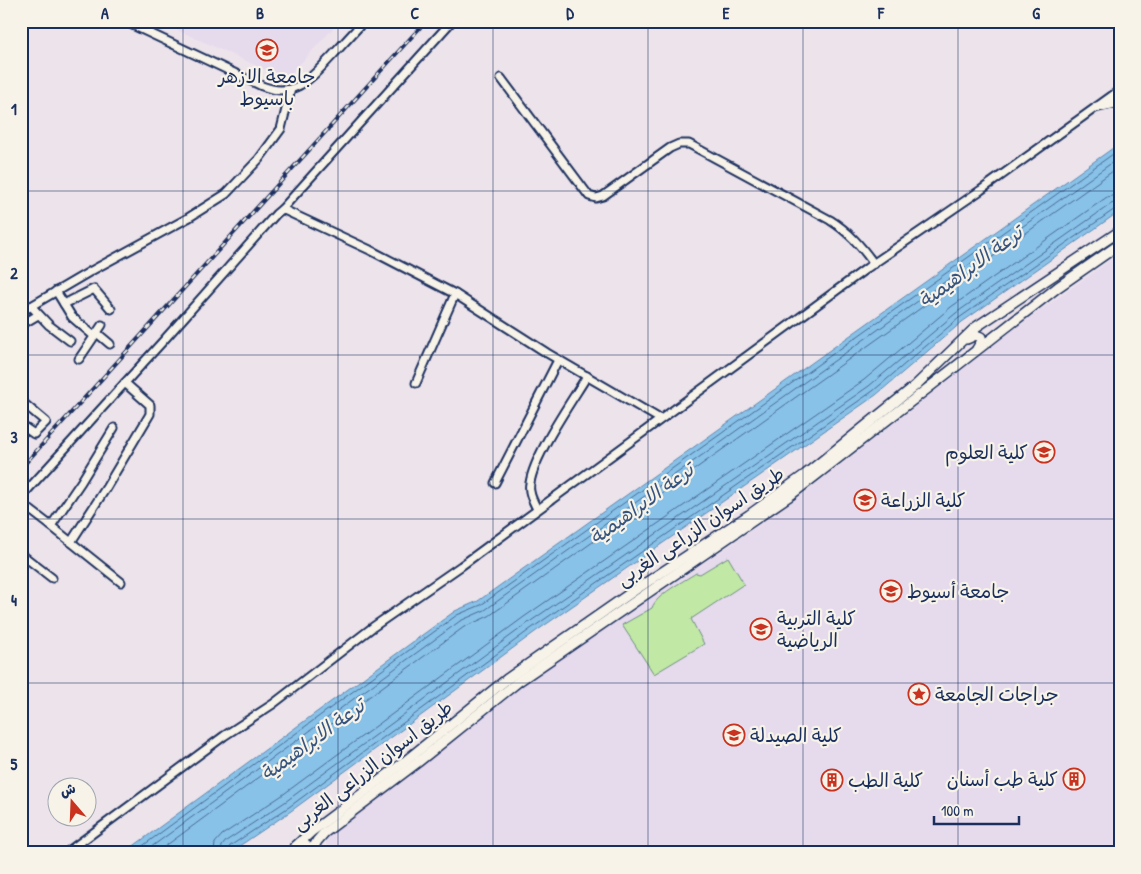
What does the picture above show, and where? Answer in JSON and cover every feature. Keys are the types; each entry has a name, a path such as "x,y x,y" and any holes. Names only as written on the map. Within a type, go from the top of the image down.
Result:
{"main road":[{"path":"1098,107 1118,95"},
{"name":"طريق اسوان الزراعى الغربى","path":"284,853 294,849 311,832 382,780 514,674 635,590 749,515 806,474 909,391 976,327 1120,231"},
{"name":"طريق اسوان الزراعى الغربى","path":"312,852 317,841 324,833 411,768 519,681 758,518 1007,326 1085,267 1120,244"},
{"path":"995,314 989,324 990,329 996,331 1007,326"},
{"path":"960,343 980,335 982,341 976,351"},
{"path":"294,849 304,844 312,852"}],"street":[{"path":"124,21 262,86 274,89 291,89 302,85 311,78 364,21"},
{"path":"21,497 452,21"},
{"path":"502,78 588,196 596,198 603,196 670,148 679,144 689,144 830,220 845,230 857,242 874,264"},
{"path":"21,312 188,218 226,194 259,159 281,129 291,89"},
{"path":"66,853 224,736 273,704 373,627 454,571 874,264 1098,107"},
{"path":"282,209 370,250 455,294 558,360 660,419"},
{"path":"64,304 95,289 111,309"},
{"path":"56,291 79,324 110,344"},
{"path":"416,384 455,294"},
{"path":"31,306 38,315 70,341"},
{"path":"21,325 38,315"},
{"path":"79,359 102,325"},
{"path":"495,483 558,360"},
{"path":"537,509 530,493 533,471 541,452 587,376"},
{"path":"71,542 150,414 150,405 125,384"},
{"path":"21,400 46,422 34,434 21,425"},
{"path":"51,526 114,428"},
{"path":"21,507 28,509 51,526 121,582"},
{"path":"21,554 52,578"}],"shaded area":[{"name":"جامعة الازهر باسيوط","path":"157,21 340,21 286,79"},
{"name":"جامعة أسيوط","path":"1120,253 1120,853 330,853 326,843 328,837 402,782 498,704 545,669 802,495 1017,327"}],"green space":[{"path":"728,557 744,584 691,619 704,644 654,674 622,625 652,608 659,598 678,584 696,573 700,574"}],"water":[{"name":"ترعة الابراهيمية","path":"1120,143 1120,211 962,322 876,395 535,632 291,811 229,853 124,853 455,611 478,601"}],"railway":[{"path":"21,468 426,21"}],"place":[{"name":"جامعة الازهر باسيوط","path":"267,50"},
{"name":"كلية العلوم","path":"1044,452"},
{"name":"كلية الزراعة","path":"865,500"},
{"name":"جامعة أسيوط","path":"891,591"},
{"name":"كلية التربية الرياضية","path":"761,629"},
{"name":"جراجات الجامعة","path":"919,694"},
{"name":"كلية الصيدلة","path":"734,735"},
{"name":"كلية طب أسنان","path":"1074,779"},
{"name":"كلية الطب","path":"832,780"}]}
